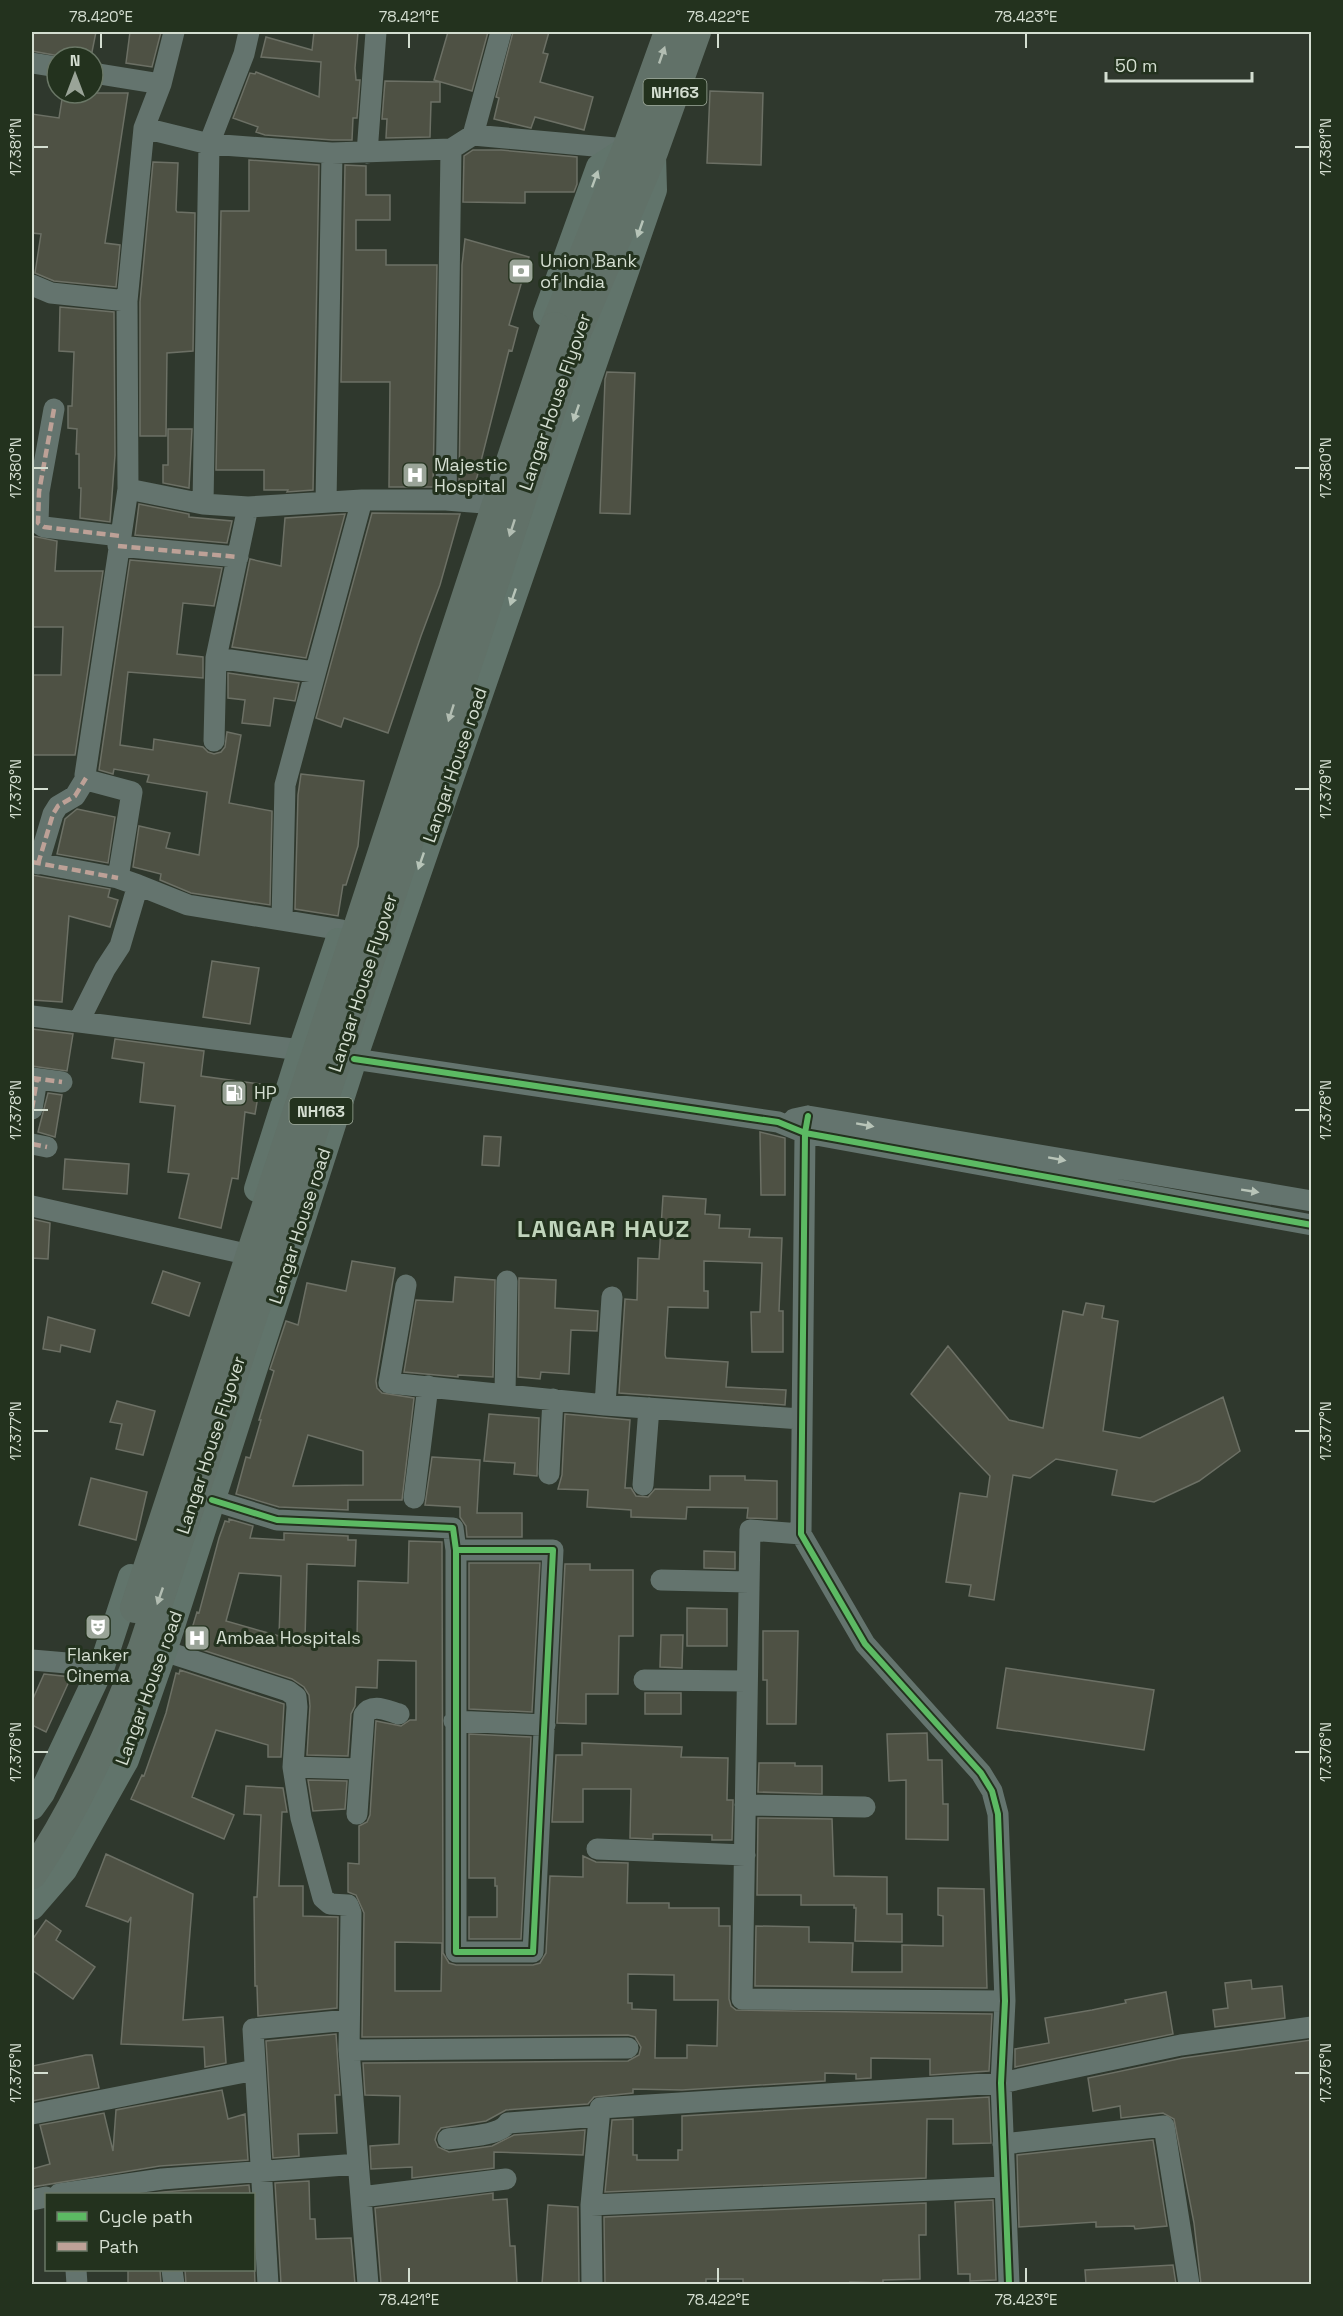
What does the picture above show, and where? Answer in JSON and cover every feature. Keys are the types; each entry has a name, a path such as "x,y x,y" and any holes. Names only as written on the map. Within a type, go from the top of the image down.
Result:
{"highway":[{"name":"NH163","path":"640,150 669,32"},
{"name":"NH163","path":"640,150 696,32"},
{"name":"Langar House Flyover","path":"32,1840 74,1766 124,1641 566,330 640,150"},
{"name":"Langar House Flyover","path":"32,1874 55,1840 91,1774 143,1648 566,330"}],"main road":[{"path":"35,1797 98,1675 301,1050 560,275 599,167 640,150"},
{"name":"Langar House road","path":"32,1907 64,1870 126,1760 164,1651 399,924 654,190 640,150"},
{"path":"346,919 399,924"},
{"path":"241,1240 295,1240"},
{"path":"98,1675 146,1701"}],"street":[{"path":"174,32 161,84 144,128 127,301 128,489 86,778 75,796 58,806 53,814 35,863 128,881 188,905 282,920 346,919"},
{"path":"202,504 209,144 244,54 249,32"},
{"path":"367,153 376,32"},
{"path":"473,135 501,32"},
{"path":"105,75 161,84"},
{"path":"144,128 209,144 332,153 451,149 473,135 640,150"},
{"path":"446,500 451,149"},
{"path":"326,502 332,153"},
{"path":"32,285 51,293 127,301"},
{"path":"54,409 35,492 37,519 40,525 119,541 238,557"},
{"path":"128,489 202,504 248,507 362,500 446,500 484,503"},
{"path":"282,920 285,785 362,500"},
{"path":"214,741 216,658 248,507"},
{"path":"216,658 314,672"},
{"path":"79,1021 105,969 120,946 128,881 132,792 86,778"},
{"path":"32,1016 301,1050"},
{"path":"354,1059 778,1122 806,1124 1311,1201"},
{"path":"32,1109 34,1079 62,1082"},
{"path":"806,1124 1311,1225"},
{"path":"806,1124 801,1534 865,1644 981,1773 992,1791 998,1814 1005,2001 1001,2083 1009,2284"},
{"path":"32,1206 241,1240"},
{"path":"505,1394 507,1281"},
{"path":"406,1285 389,1383 605,1405 801,1419"},
{"path":"605,1405 612,1297"},
{"path":"414,1498 428,1386"},
{"path":"549,1474 553,1399"},
{"path":"643,1485 650,1408"},
{"path":"212,1500 278,1520 453,1528 456,1550 454,1721 456,1952 533,1952 553,1550 456,1550"},
{"path":"801,1534 750,1530 742,1999 1005,2001"},
{"path":"661,1580 749,1582"},
{"path":"164,1651 296,1696 293,1767 301,1818 321,1893 330,1904 348,1905 351,1913 349,2050 368,2284"},
{"path":"32,1659 98,1675"},
{"path":"644,1680 747,1682"},
{"path":"357,1814 364,1719 367,1710 375,1707 399,1714"},
{"path":"454,1721 545,1725"},
{"path":"293,1767 360,1769"},
{"path":"745,1805 865,1807"},
{"path":"597,1849 745,1855"},
{"path":"268,2284 253,2029 349,2020"},
{"path":"592,2284 591,2205 600,2108 1001,2083 1181,2045 1311,2027"},
{"path":"349,2050 628,2048"},
{"path":"32,2114 255,2070"},
{"path":"448,2139 477,2136 502,2130 508,2123 599,2116"},
{"path":"1003,2144 1164,2126 1190,2284"},
{"path":"81,2193 162,2187 261,2171 358,2164"},
{"path":"361,2197 506,2179"},
{"path":"591,2205 1004,2187"}],"building":[{"path":"32,32 96,32 93,45 45,45 45,53 32,51"},
{"path":"130,32 161,32 152,67 126,63"},
{"path":"314,32 358,32 355,68 356,80 360,80 357,118 353,118 352,140 265,135 256,132 258,127 233,118 250,73 255,74 256,72 319,97 321,62 261,57 266,37 312,50"},
{"path":"448,32 488,32 472,91 434,80"},
{"path":"513,32 549,32 543,53 548,54 540,82 593,97 584,130 535,117 531,128 494,119 499,98 496,97"},
{"path":"385,81 440,82 440,102 431,102 430,137 386,138 387,119 382,119"},
{"path":"710,91 763,93 761,165 707,163"},
{"path":"105,93 128,93 105,243 120,245 116,287 54,281 35,273 41,234 32,233 32,114 59,118 61,105 105,105"},
{"path":"473,150 501,150 577,157 577,184 574,192 525,192 525,203 463,202 464,156"},
{"path":"249,160 319,165 313,490 287,492 288,490 264,490 264,470 216,470 221,211 249,211"},
{"path":"153,162 178,163 176,210 177,212 195,213 193,351 167,353 166,436 140,436 140,302"},
{"path":"345,165 366,166 366,195 390,195 390,220 356,220 356,250 386,250 386,265 437,265 433,487 389,487 390,382 341,382"},
{"path":"465,239 529,257 509,325 518,328 512,351 509,350 475,485 468,484 467,489 459,488 462,265"},
{"path":"60,307 114,312 115,455 110,522 80,518 81,488 79,488 79,454 76,454 77,429 68,428 68,406 72,406 74,352 59,351"},
{"path":"607,372 635,373 630,514 600,513"},
{"path":"168,429 192,429 189,488 163,483 163,465 168,465"},
{"path":"139,504 189,514 189,517 232,521 227,543 135,535"},
{"path":"372,513 460,514 440,585 388,733 344,718 341,727 316,718"},
{"path":"345,514 306,658 232,647 250,559 281,566 285,518"},
{"path":"32,536 57,541 55,571 103,571 75,755 32,755 32,675 61,675 63,627 32,627"},
{"path":"130,560 222,568 214,606 183,603 177,654 203,657 203,678 128,672 120,745 153,750 154,739 203,747 214,754 221,752 225,747 227,732 241,735 229,803 272,811 270,905 191,893 160,880 161,874 133,867 139,826 170,833 166,848 199,855 207,792 147,782 149,775 114,769 113,774 99,770"},
{"path":"228,673 299,683 295,701 274,698 270,726 242,723 245,700 228,698"},
{"path":"301,774 364,781 358,846 346,885 343,885 338,916 295,909 298,795"},
{"path":"77,809 115,817 108,863 57,854 65,819"},
{"path":"32,875 110,889 108,897 118,900 110,927 69,916 62,1002 32,1000"},
{"path":"212,961 259,968 250,1024 203,1017"},
{"path":"32,1029 73,1034 67,1071 32,1066"},
{"path":"115,1039 204,1051 201,1076 260,1084 255,1114 245,1112 238,1179 232,1178 221,1228 179,1218 189,1174 168,1172 175,1106 140,1102 144,1063 112,1058"},
{"path":"48,1093 62,1095 55,1137 38,1132"},
{"path":"760,1132 785,1138 785,1195 761,1195"},
{"path":"484,1136 501,1137 499,1166 482,1165"},
{"path":"65,1159 129,1164 127,1194 63,1189"},
{"path":"663,1196 706,1199 705,1214 720,1215 719,1228 750,1229 749,1237 782,1238 779,1311 783,1311 783,1352 752,1352 751,1312 760,1312 762,1263 704,1261 704,1291 708,1291 708,1308 668,1307 665,1355 666,1358 728,1362 726,1387 786,1390 785,1405 619,1393 625,1299 637,1300 638,1258 659,1259"},
{"path":"32,1219 50,1223 48,1259 32,1258"},
{"path":"352,1261 395,1268 376,1381 377,1388 382,1393 414,1398 402,1500 348,1500 348,1510 279,1507 236,1494 246,1457 250,1458 261,1420 259,1420 274,1371 270,1369 286,1321 298,1325 307,1283 346,1291","holes":["308,1435 363,1451 363,1485 293,1486"]},
{"path":"163,1271 200,1283 189,1316 152,1303"},
{"path":"455,1277 495,1280 493,1377 458,1375 458,1377 404,1372 416,1300 453,1302"},
{"path":"519,1278 556,1280 555,1308 598,1311 597,1331 571,1330 569,1374 541,1372 540,1379 518,1377"},
{"path":"1086,1303 1104,1306 1102,1318 1118,1321 1103,1431 1140,1438 1223,1397 1240,1451 1199,1481 1154,1502 1112,1495 1117,1470 1056,1459 1030,1478 1013,1475 994,1600 969,1596 971,1585 946,1582 960,1493 987,1497 990,1476 911,1394 948,1346 1009,1420 1043,1428 1063,1311 1083,1315"},
{"path":"48,1317 95,1330 90,1352 61,1345 60,1352 43,1349"},
{"path":"117,1401 155,1411 143,1455 116,1449 122,1424 110,1422"},
{"path":"489,1414 539,1418 537,1476 514,1474 515,1463 484,1461"},
{"path":"565,1414 630,1420 625,1488 631,1488 636,1496 648,1497 655,1489 710,1490 710,1476 745,1476 745,1480 777,1481 777,1519 747,1518 748,1508 687,1507 686,1519 631,1517 631,1510 587,1507 588,1490 558,1489 562,1475"},
{"path":"432,1457 480,1460 477,1513 522,1513 522,1537 467,1537 466,1526 460,1517 460,1507 425,1505"},
{"path":"91,1478 147,1492 136,1540 79,1525"},
{"path":"229,1519 253,1526 250,1538 284,1540 284,1533 348,1536 348,1540 356,1540 355,1566 307,1564 305,1639 357,1640 358,1581 408,1583 409,1541 442,1542 443,1953 449,1963 456,1965 533,1965 540,1963 546,1953 550,1876 583,1877 583,1856 596,1862 628,1863 627,1903 669,1903 669,1908 719,1908 719,1926 730,1926 729,1999 731,2006 736,2010 992,2014 989,2071 930,2075 930,2059 871,2058 871,2078 856,2079 856,2074 825,2073 825,2081 682,2090 633,2089 633,2093 594,2097 588,2104 506,2110 486,2121 441,2128 435,2140 438,2147 449,2152 492,2146 514,2135 585,2130 583,2155 494,2152 494,2168 412,2178 412,2167 371,2169 370,2146 399,2144 400,2096 365,2095 363,2063 628,2061 639,2055 641,2047 635,2037 628,2035 362,2037 364,1913 356,1895 348,1892 348,1863 359,1864 359,1826 367,1822 370,1815 376,1721 401,1726 410,1720 416,1720 416,1661 378,1660 377,1688 356,1687 355,1706 351,1714 348,1756 307,1755 310,1706 309,1695 304,1687 292,1679 187,1645 197,1612 199,1613 219,1538 225,1521 229,1522","holes":["239,1573 281,1576 279,1636 226,1621","395,1942 442,1943 441,1991 395,1991","628,1974 674,1975 674,2000 718,2000 717,2046 687,2045 687,2058 655,2058 656,2010 632,2009 632,2003 628,2003"]},
{"path":"704,1551 735,1552 735,1569 704,1568"},
{"path":"469,1563 540,1563 532,1712 469,1709"},
{"path":"565,1564 590,1564 590,1570 633,1570 633,1636 619,1636 618,1694 586,1694 586,1724 557,1723"},
{"path":"687,1608 727,1609 727,1646 687,1646"},
{"path":"763,1631 798,1631 796,1724 767,1724 767,1680 763,1680"},
{"path":"661,1635 683,1635 682,1668 660,1667"},
{"path":"1006,1668 1154,1690 1144,1750 997,1728"},
{"path":"180,1670 284,1704 281,1757 268,1757 268,1745 216,1730 192,1797 234,1815 224,1839 131,1799 142,1775 144,1776 166,1713 176,1673 179,1674"},
{"path":"44,1674 71,1677 46,1732 32,1725 32,1701"},
{"path":"645,1693 681,1693 681,1714 645,1714"},
{"path":"927,1733 928,1760 942,1760 943,1804 948,1804 948,1840 906,1839 906,1780 889,1781 887,1734"},
{"path":"469,1734 531,1737 521,1939 469,1939 469,1917 497,1917 497,1886 495,1886 495,1878 469,1878"},
{"path":"582,1743 682,1747 681,1757 728,1758 727,1800 733,1800 732,1840 712,1840 712,1835 653,1834 653,1839 630,1838 631,1789 583,1789 583,1822 552,1822 556,1755 582,1755"},
{"path":"759,1763 822,1766 822,1794 758,1792"},
{"path":"308,1780 347,1781 345,1809 313,1811"},
{"path":"246,1786 283,1788 287,1812 282,1812 279,1886 303,1886 303,1916 338,1917 337,2008 258,2016 257,1986 255,1986 254,1897 257,1897 261,1815 244,1814"},
{"path":"758,1818 832,1819 834,1876 887,1877 887,1914 902,1914 902,1942 855,1941 856,1908 854,1905 801,1905 801,1895 757,1895"},
{"path":"106,1854 193,1894 183,2020 223,2017 226,2063 205,2067 204,2047 121,2044 131,1917 128,1922 86,1906"},
{"path":"938,1888 984,1889 987,1988 755,1986 756,1926 809,1927 809,1942 853,1943 852,1972 902,1972 902,1945 943,1946 943,1916 938,1915"},
{"path":"46,1920 61,1931 56,1940 95,1967 73,1999 32,1970 32,1940"},
{"path":"1251,1980 1252,1989 1282,1986 1285,2018 1215,2027 1213,2010 1228,2008 1225,1983"},
{"path":"1166,1992 1173,2034 1015,2067 1015,2049 1049,2043 1045,2018 1126,2003 1125,2000"},
{"path":"336,2034 340,2095 335,2095 337,2133 298,2134 299,2156 273,2158 266,2041"},
{"path":"1311,2040 1311,2284 1201,2284 1194,2223 1174,2119 1163,2113 1121,2118 1120,2106 1093,2111 1088,2078 1183,2058"},
{"path":"92,2055 99,2088 32,2101 32,2066"},
{"path":"222,2090 228,2119 245,2114 248,2160 160,2166 32,2187 32,2169 50,2164 40,2125 104,2113 113,2151 116,2110"},
{"path":"989,2097 991,2143 953,2144 953,2119 927,2119 926,2178 605,2192 612,2120 633,2119 633,2155 637,2155 637,2160 678,2160 678,2150 682,2150 682,2116"},
{"path":"1153,2140 1167,2226 1135,2229 1134,2226 1096,2227 1096,2222 1019,2227 1017,2155"},
{"path":"309,2181 310,2219 315,2219 316,2239 351,2238 355,2284 281,2284 275,2183"},
{"path":"249,2185 250,2193 154,2193"},
{"path":"493,2193 493,2200 507,2199 510,2246 515,2246 517,2284 381,2284 375,2208"},
{"path":"993,2200 996,2280 970,2281 970,2274 958,2274 955,2202"},
{"path":"926,2203 926,2235 919,2235 920,2279 883,2280 883,2283 850,2282 850,2284 743,2283 743,2279 706,2279 706,2283 605,2284 604,2217"},
{"path":"548,2205 578,2207 579,2284 542,2284"},
{"path":"1173,2265 1176,2284 1086,2284 1085,2270"},
{"path":"128,2271 160,2271 161,2284 128,2284"},
{"path":"185,2271 255,2271 255,2284 186,2284"}],"marked path":[{"path":"54,409 39,492 38,523 44,527 120,536"},
{"path":"118,546 238,557"},
{"path":"38,864 53,814 58,806 75,796 86,778"},
{"path":"32,862 118,878"},
{"path":"32,1078 62,1082"},
{"path":"32,1109 37,1079"},
{"path":"32,1144 47,1147"}],"cycle path":[{"path":"354,1059 778,1122 805,1133 1312,1225"},
{"path":"808,1116 805,1133 801,1534 865,1644 981,1773 992,1791 998,1814 1005,2001 1001,2083 1009,2284"},
{"path":"212,1500 277,1520 453,1528 456,1550 553,1550 533,1952 456,1952 456,1550"}],"place":[{"name":"Union Bank of India","path":"521,271"},
{"name":"Majestic Hospital","path":"415,475"},
{"name":"HP","path":"234,1093"},
{"name":"Flanker Cinema","path":"98,1627"},
{"name":"Ambaa Hospitals","path":"197,1638"}],"district":[{"name":"LANGAR HAUZ","path":"604,1229"}]}
